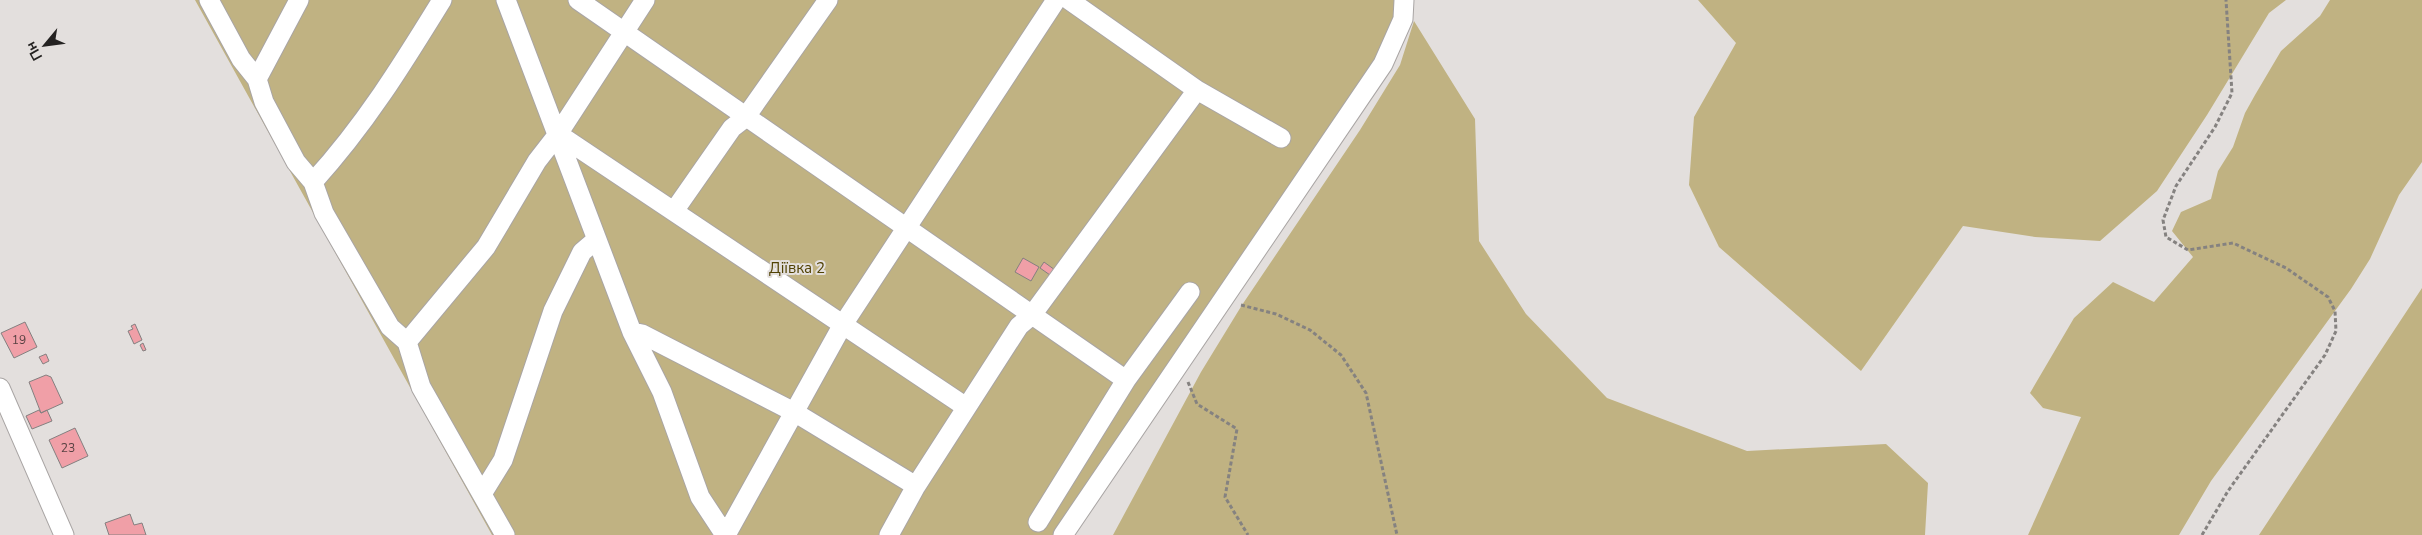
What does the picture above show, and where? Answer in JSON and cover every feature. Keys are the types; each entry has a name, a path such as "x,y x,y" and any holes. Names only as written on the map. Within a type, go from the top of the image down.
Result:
{"street":[{"path":"209,0 241,59 256,79 264,102 296,162 313,182 324,213 390,327 407,342 421,388 505,535"},
{"path":"256,79 299,0"},
{"path":"313,182 340,152 374,108 442,0"},
{"path":"506,0 632,332 662,392 700,497 725,535 842,326 1056,0"},
{"path":"578,0 745,118 1126,380"},
{"path":"407,342 486,247 537,161 558,134 622,32 645,0"},
{"path":"674,211 732,128 745,118 828,0"},
{"path":"1069,0 1197,90 1281,138"},
{"path":"1063,535 1383,64 1403,19 1404,0"},
{"path":"889,535 916,486 1019,326 1032,315 1197,90"},
{"path":"558,134 842,326 966,407"},
{"path":"482,494 503,460 554,311 582,252 596,240"},
{"path":"1038,522 1126,380 1190,292"},
{"path":"632,332 642,334 794,412 916,486"},
{"path":"0,388 64,535"}],"path":[{"path":"2202,535 2228,491 2325,354 2336,330 2335,310 2328,297 2286,268 2232,244 2188,250 2166,237 2163,220 2176,186 2215,127 2232,93 2226,0"},
{"path":"1222,301 1276,314 1310,330 1341,355 1366,392 1397,535"},
{"path":"1178,364 1197,404 1237,429 1225,497 1248,535"}],"green space":[{"name":"Діївка 2","path":"195,0 1398,0 1399,4 1377,59 1059,535 492,535"},
{"path":"1698,0 2286,0 2269,13 2207,115 2157,191 2100,241 2035,237 1963,226 1861,371 1719,247 1689,185 1694,117 1736,43"},
{"path":"2330,0 2422,0 2422,162 2399,195 2370,259 2351,289 2211,481 2179,535 2028,535 2081,417 2043,408 2030,393 2074,318 2113,282 2154,302 2193,257 2172,231 2181,212 2211,199 2218,171 2233,147 2245,113 2281,51 2320,16"},
{"path":"1414,21 1475,119 1479,241 1526,314 1607,398 1747,451 1886,444 1928,483 1925,535 1113,535 1201,372 1242,305 1360,130 1400,65"},
{"path":"2422,288 2422,535 2259,535"}],"building":[{"path":"1023,258 1039,267 1031,281 1015,272"},
{"path":"1044,262 1055,270 1050,275 1040,268"},
{"path":"25,322 37,347 14,358 1,333"},
{"path":"135,324 142,340 134,344 128,331 133,329 131,326"},
{"path":"143,343 146,350 143,351 140,345"},
{"path":"46,354 49,361 43,364 39,357"},
{"path":"46,375 51,377 63,403 41,413 29,382"},
{"path":"39,410 41,413 47,410 52,421 32,429 26,416"},
{"path":"75,428 88,456 62,468 49,440"},
{"path":"130,514 134,525 142,523 146,535 109,535 105,523"}]}
